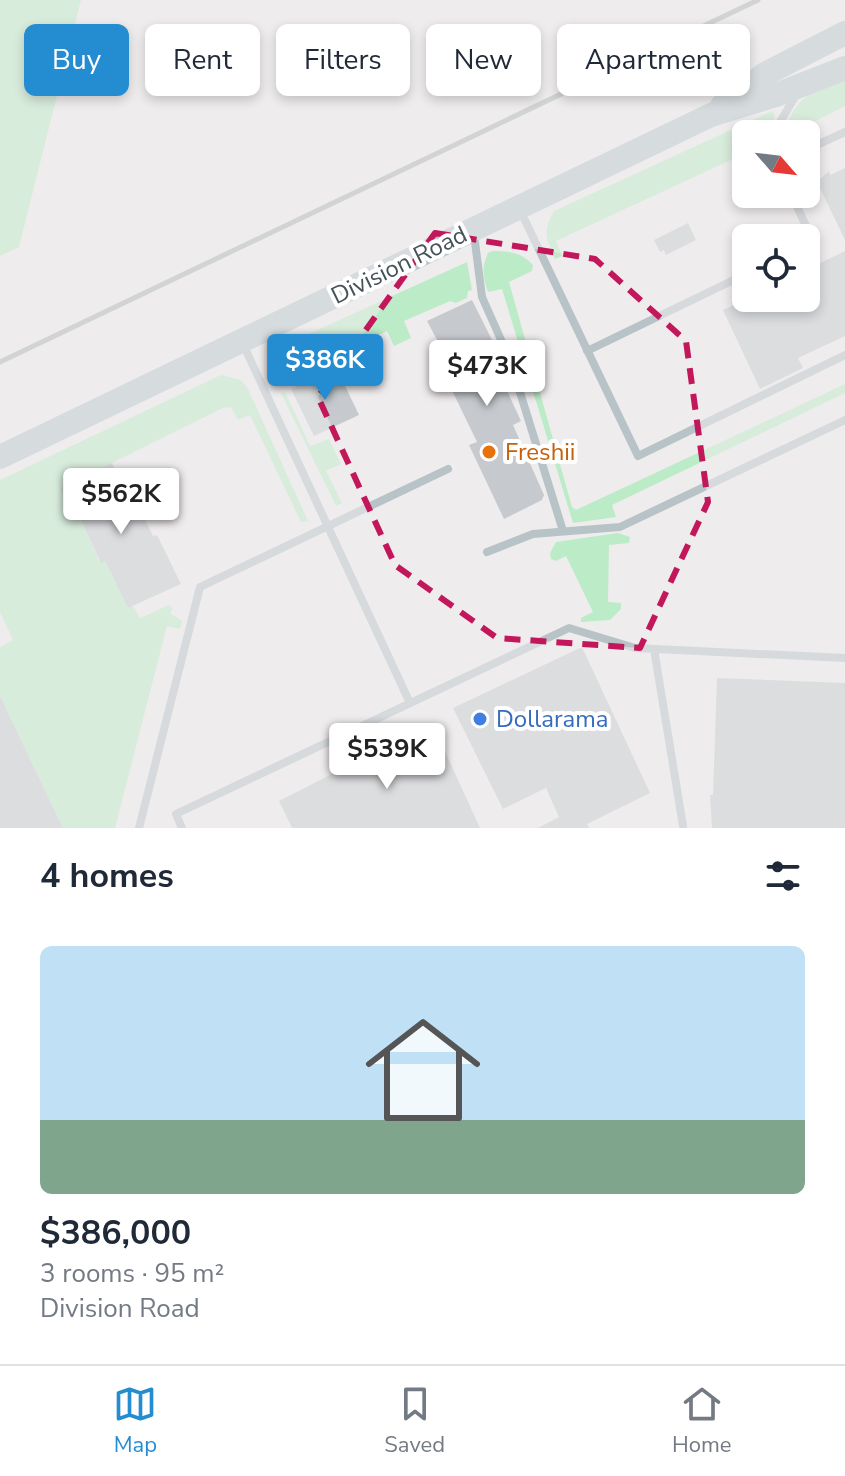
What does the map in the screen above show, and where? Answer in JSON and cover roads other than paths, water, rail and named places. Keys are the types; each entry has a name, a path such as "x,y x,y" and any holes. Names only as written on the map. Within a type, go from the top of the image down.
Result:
{"main road":[{"name":"Division Road","path":"711,115 765,74 845,33"},
{"name":"Division Road","path":"0,457 711,115 800,87 845,68"}],"lane":[{"path":"781,120 800,87"},
{"path":"820,144 845,132"},
{"path":"518,208 638,456 845,355"},
{"path":"473,230 482,297 510,360 563,531"},
{"path":"587,351 732,281"},
{"path":"242,341 410,703"},
{"path":"487,552 533,534 620,527 845,420"},
{"path":"139,828 200,587 448,469"},
{"path":"182,828 176,814 569,628 635,648 845,658"},
{"path":"654,649 681,827"}],"railway":[{"path":"0,362 758,0"}],"place":[{"name":"Freshii","path":"489,452"},
{"name":"Dollarama","path":"480,719"}]}
